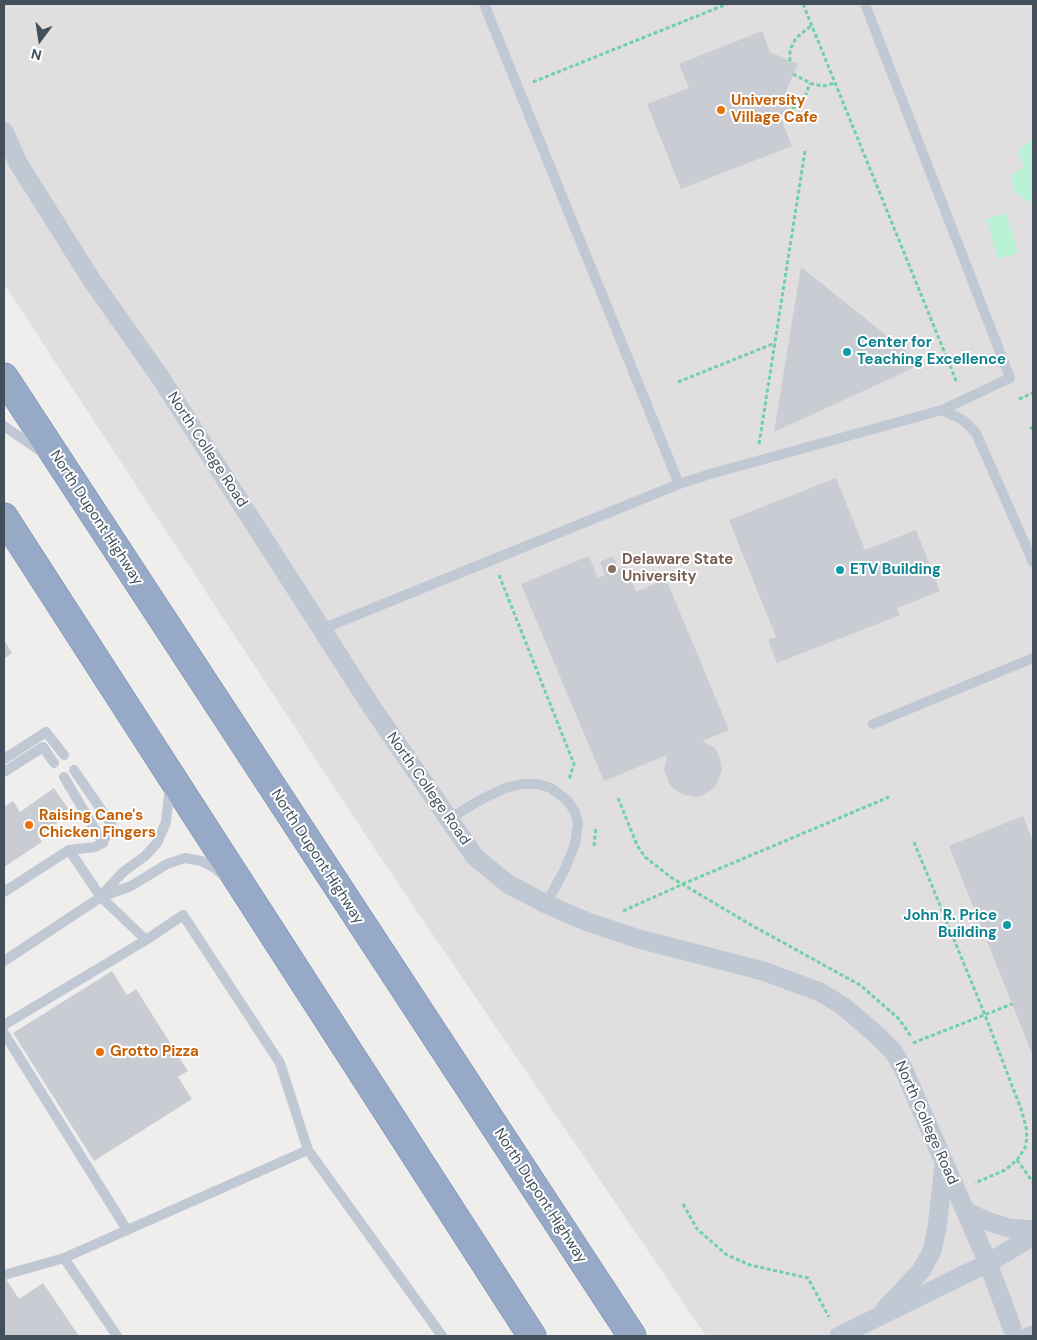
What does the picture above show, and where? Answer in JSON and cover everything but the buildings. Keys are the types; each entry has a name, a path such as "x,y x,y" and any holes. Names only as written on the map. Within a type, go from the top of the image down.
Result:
{"highway":[{"name":"North Dupont Highway","path":"4,377 632,1336"},
{"path":"4,517 532,1336"}],"street":[{"name":"North College Road","path":"4,131 18,163 92,282 158,374 373,709 475,857 508,884 546,904 593,925 638,939 792,980 820,992 843,1006 893,1051 903,1068 988,1263 1015,1336"},
{"path":"878,1317 921,1271 932,1251 937,1228 944,1163"},
{"path":"966,1211 984,1220 1009,1228 1033,1230"},
{"path":"839,1336 988,1263 1033,1236"}],"lane":[{"path":"484,4 679,484"},
{"path":"322,629 679,484 942,410 1010,378 865,4"},
{"path":"942,410 963,420 976,433 1033,562"},
{"path":"4,426 61,464"},
{"path":"873,724 1033,658"},
{"path":"4,759 46,732 64,755"},
{"path":"4,772 43,747 54,763"},
{"path":"4,892 69,850 95,847 103,843 111,824 74,770"},
{"path":"64,776 103,843"},
{"path":"101,897 123,872 145,856 157,843 166,822 171,777"},
{"path":"449,819 480,800 505,788 522,784 538,784 551,788 568,801 575,812 578,823 576,844 565,870 546,904"},
{"path":"69,850 101,897 146,940"},
{"path":"4,960 101,897 131,886 166,864 185,858 201,861 213,867 250,898"},
{"path":"4,1025 146,940 183,915 280,1063 308,1150 442,1336"},
{"path":"4,1033 127,1230"},
{"path":"4,1275 64,1258 308,1150"},
{"path":"64,1258 117,1336"}],"path":[{"path":"518,88 727,4"},
{"path":"803,4 957,383"},
{"path":"790,61 790,50 796,38 812,25"},
{"path":"793,74 810,84 824,86 835,83"},
{"path":"792,108 802,105 810,84"},
{"path":"759,444 805,151"},
{"path":"678,382 775,342"},
{"path":"1018,399 1033,393"},
{"path":"498,574 574,764 568,780 574,784"},
{"path":"593,925 683,884 889,797"},
{"path":"618,798 637,846 645,857 672,878 753,926 860,985 898,1018 914,1044 1012,1004"},
{"path":"592,851 596,834 595,818"},
{"path":"914,842 985,1015 1026,1126 1027,1138 1025,1148 1017,1160 1005,1170 972,1184"},
{"path":"1017,1160 1033,1182"},
{"path":"683,1204 697,1229 727,1255 750,1264 808,1278 830,1318"}],"shaded area":[{"name":"Delaware State University","path":"4,4 1033,4 1033,1336 706,1336 378,854 4,284"}],"green space":[{"path":"1033,139 1033,201 1030,202 1016,193 1010,176 1024,167 1018,151"},
{"path":"1006,213 1018,253 998,259 986,219"}],"place":[{"name":"University Village Cafe","path":"721,110"},
{"name":"Center for Teaching Excellence","path":"847,352"},
{"name":"Delaware State University","path":"612,569"},
{"name":"ETV Building","path":"840,570"},
{"name":"Raising Cane's Chicken Fingers","path":"29,825"},
{"name":"John R. Price Building","path":"1007,925"},
{"name":"Grotto Pizza","path":"100,1052"}]}
